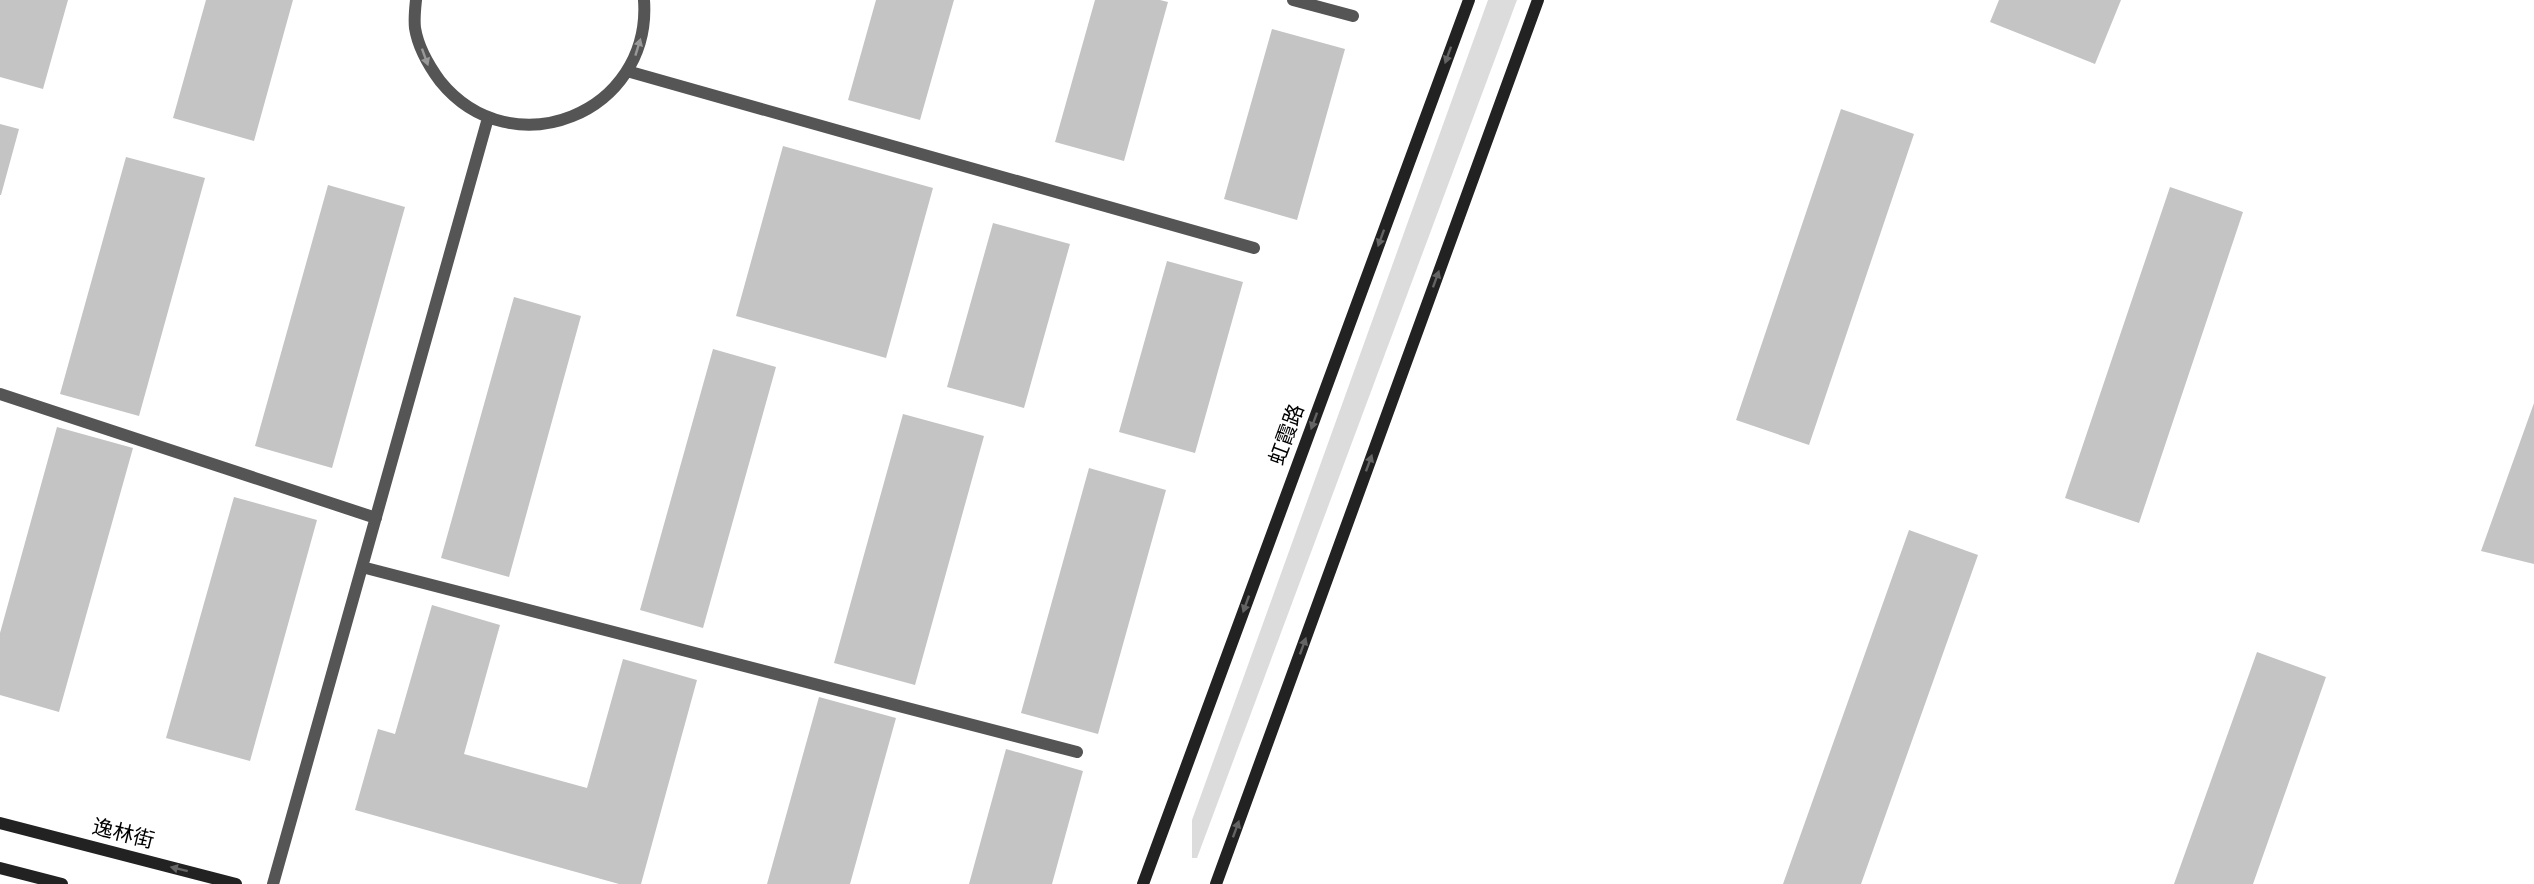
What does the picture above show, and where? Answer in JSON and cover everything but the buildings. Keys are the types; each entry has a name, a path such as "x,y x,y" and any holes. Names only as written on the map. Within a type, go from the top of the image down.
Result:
{"street":[{"path":"416,0 415,28 428,66 453,97 488,118 522,125 558,122 591,108 618,85 636,55 645,20 644,0"},
{"path":"1293,0 1353,16"},
{"name":"虹霞路","path":"1143,884 1469,0"},
{"path":"1216,884 1538,0"},
{"path":"627,71 1254,248"},
{"path":"273,884 488,118"},
{"path":"0,394 376,518"},
{"path":"362,567 1077,752"},
{"name":"逸林街","path":"0,823 236,884"},
{"path":"0,868 62,884"}],"shaded area":[{"path":"1488,0 1517,0 1197,858 1192,858 1192,820"}]}
